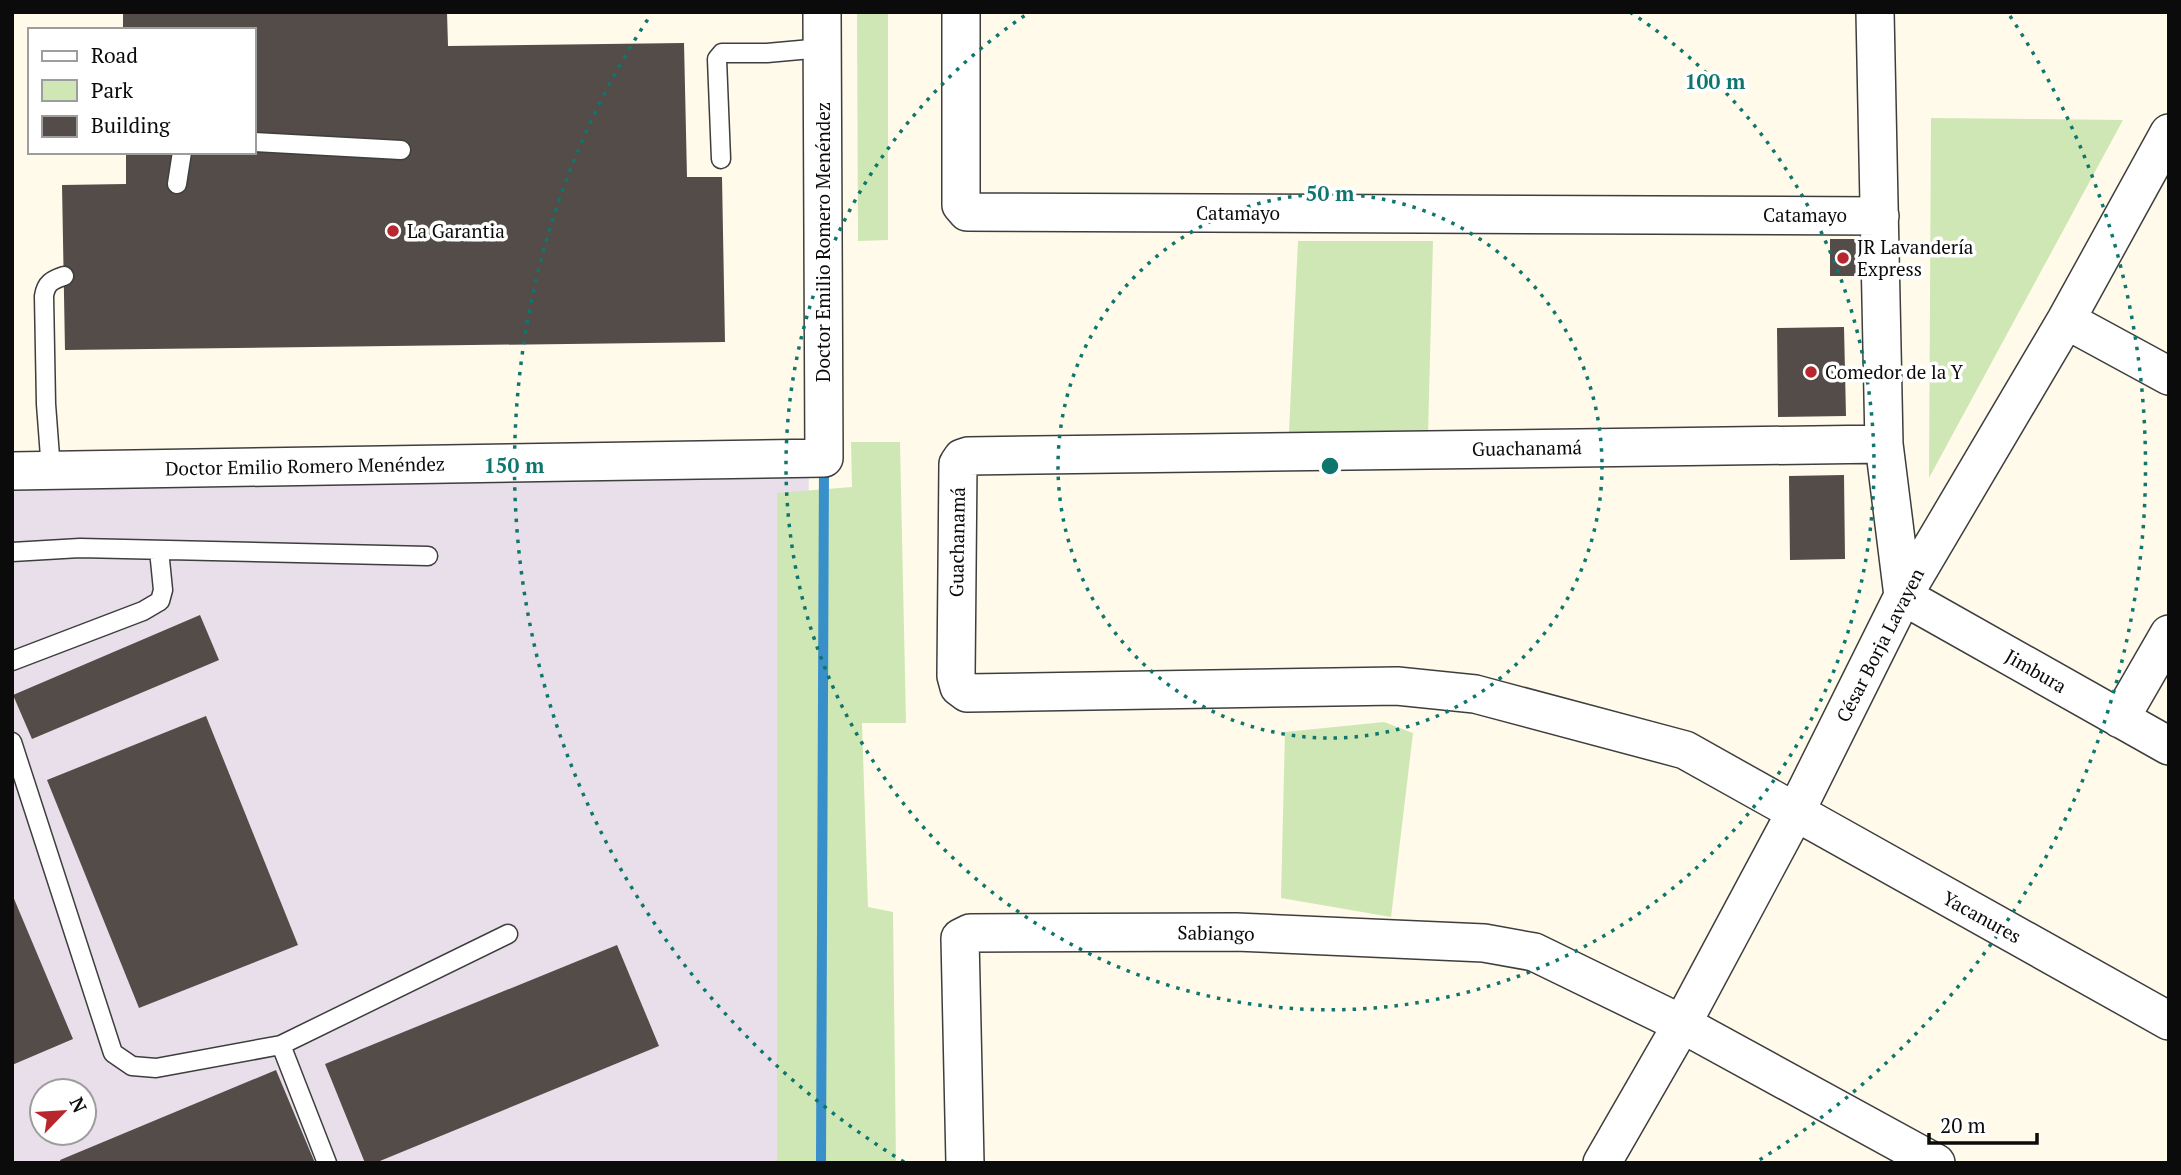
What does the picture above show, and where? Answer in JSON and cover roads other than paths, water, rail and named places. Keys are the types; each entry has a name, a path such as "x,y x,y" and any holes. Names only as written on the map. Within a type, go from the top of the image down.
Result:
{"street":[{"name":"Doctor Emilio Romero Menéndez","path":"12,471 824,458 822,12"},
{"name":"Catamayo","path":"961,12 961,205 967,212 1880,216"},
{"path":"1875,12 1884,444 1903,596"},
{"name":"César Borja Lavayen","path":"1602,1163 1682,1024 1796,813 1903,596 2066,320 2169,133"},
{"path":"2066,320 2169,376"},
{"name":"Guachanamá","path":"1796,813 1685,750 1475,694 1397,686 967,693 959,687 956,677 958,464 962,458 968,456 1884,444"},
{"name":"Jimbura","path":"1903,596 2169,746"},
{"path":"2120,719 2169,635"},
{"name":"Yacanures","path":"1796,813 2169,1021"},
{"name":"Sabiango","path":"965,1163 960,939 970,933 1237,932 1485,943 1534,952 1682,1024"},
{"path":"1682,1024 1936,1163"}],"lane":[{"path":"720,159 717,59 722,53 767,53 822,48"},
{"path":"256,142 401,150"},
{"path":"177,184 182,154"},
{"path":"51,470 46,404 44,296 46,287 52,280 64,276"},
{"path":"12,552 80,548 428,556"},
{"path":"12,661 143,611 160,601 163,590 159,550"},
{"path":"12,742 113,1054 132,1066 156,1068 281,1045 508,934"},
{"path":"281,1045 327,1163"}],"waterway":[{"path":"821,1163 824,464"}],"place":[{"name":"La Garantia","path":"393,231"},
{"name":"JR Lavandería Express","path":"1843,258"},
{"name":"Comedor de la Y","path":"1811,372"}]}
